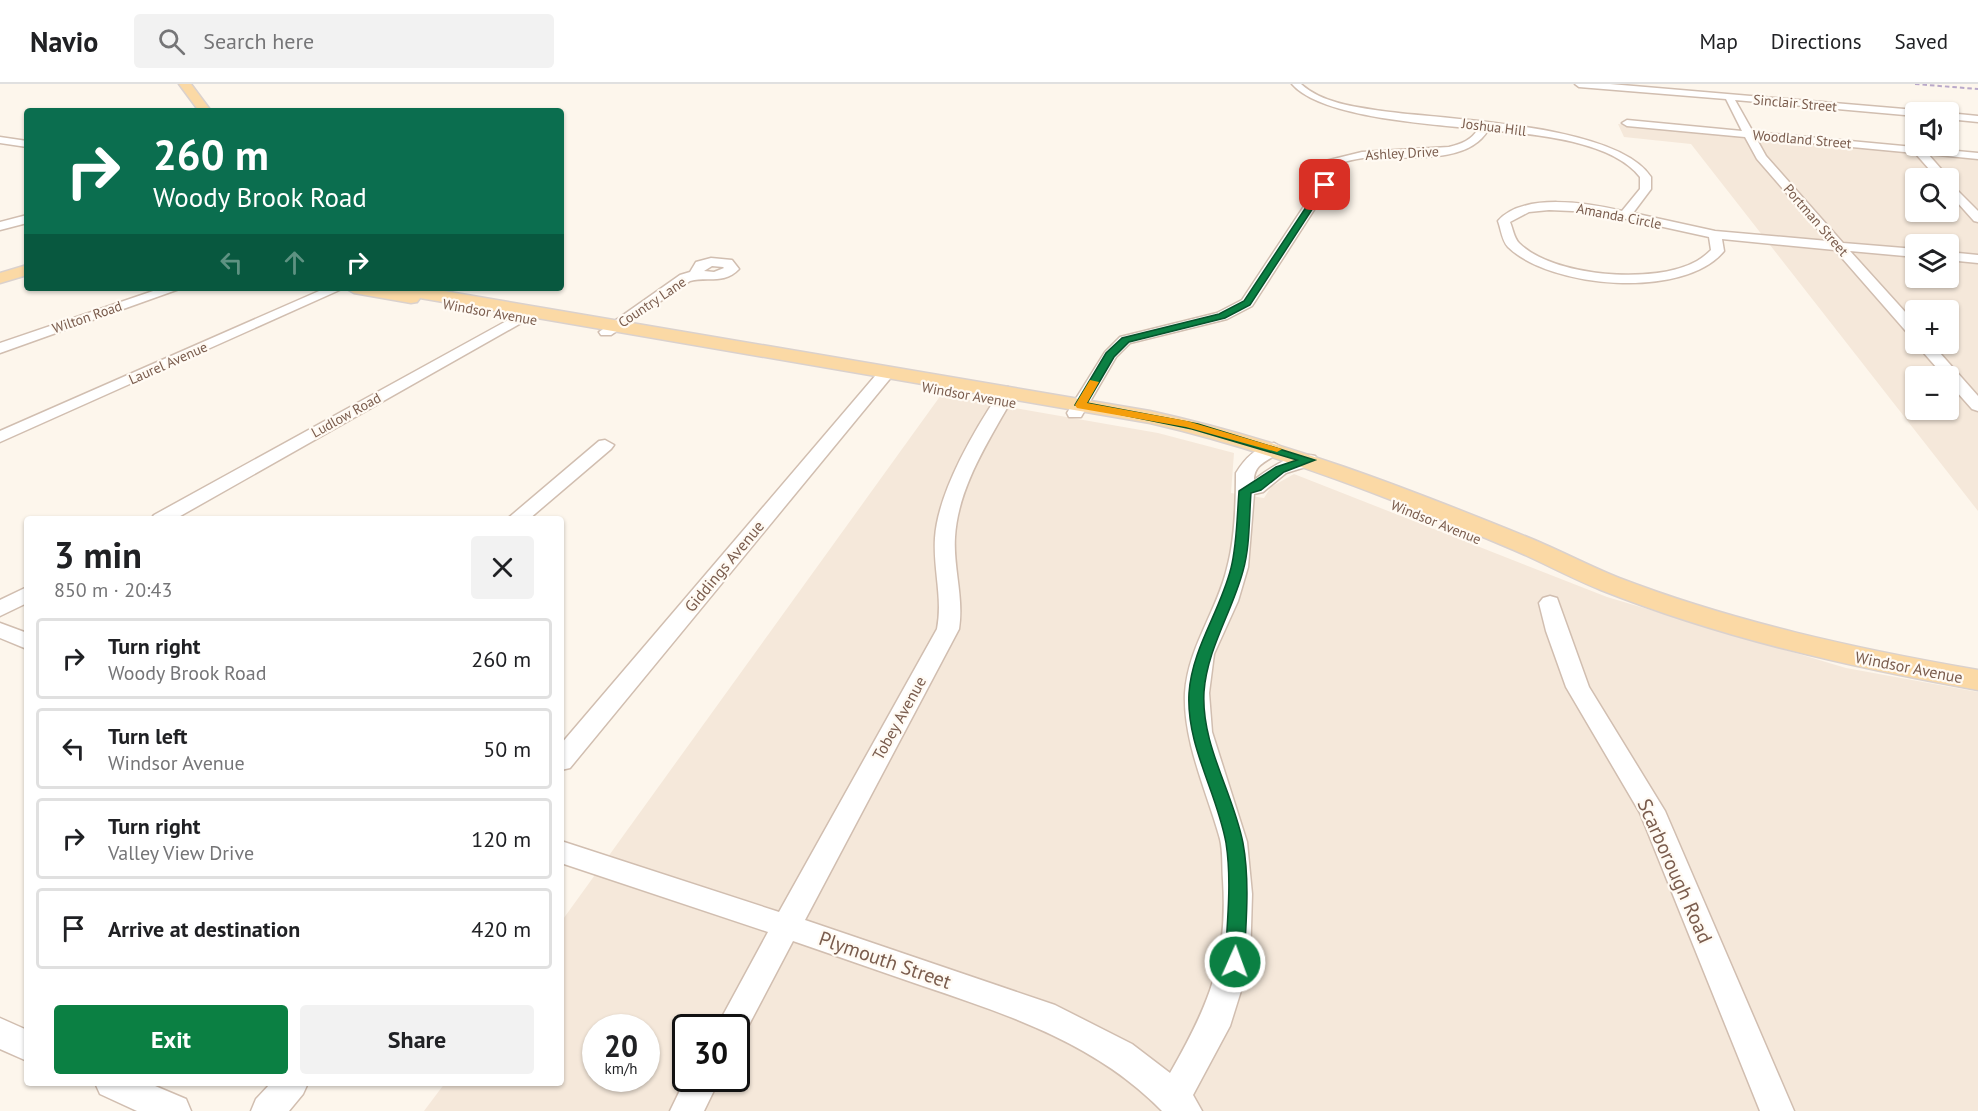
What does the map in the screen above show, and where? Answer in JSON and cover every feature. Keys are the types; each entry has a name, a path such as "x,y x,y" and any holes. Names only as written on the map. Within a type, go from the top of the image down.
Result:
{"main road":[{"path":"172,84 191,108"},
{"path":"184,84 203,108"},
{"path":"0,278 24,271"},
{"name":"Windsor Avenue","path":"374,291 527,314"},
{"name":"Windsor Avenue","path":"410,291 611,329 1078,409 1269,452 1510,551 1566,567 1661,602 1772,636 1862,658 1978,680"}],"street":[{"name":"Joshua Hill","path":"1296,84 1299,90 1307,96 1342,108 1566,138 1602,149 1631,163 1644,174 1647,187 1626,214"},
{"name":"Sinclair Street","path":"1579,84 1905,112"},
{"name":"Portman Street","path":"1729,97 1747,134 1761,156 1905,321"},
{"path":"1959,117 1978,119"},
{"name":"Woodland Street","path":"1627,123 1905,149"},
{"name":"Ashley Drive","path":"1078,409 1110,355 1125,340 1222,316 1247,303 1326,182 1326,179 1309,168 1359,155 1448,150 1476,141 1483,135 1485,126"},
{"path":"0,140 24,144"},
{"name":"Woodland Street","path":"1959,154 1978,156"},
{"path":"1923,156 1934,168"},
{"path":"1959,196 1978,218"},
{"name":"Amanda Circle","path":"1715,234 1718,251 1713,259 1700,267 1633,277 1589,275 1554,269 1524,257 1511,246 1503,234 1504,221 1512,213 1527,208 1572,206 1626,214 1715,234 1905,252"},
{"path":"0,226 24,220"},
{"path":"1959,257 1978,260"},
{"name":"Country Lane","path":"611,329 685,278 698,274"},
{"name":"Wilton Road","path":"0,348 166,291"},
{"name":"Laurel Avenue","path":"0,437 330,291"},
{"name":"Ludlow Road","path":"166,516 527,314"},
{"path":"1933,354 1978,406"},
{"name":"Giddings Avenue","path":"564,757 883,376"},
{"name":"Tobey Avenue","path":"738,1014 948,630 952,612 945,538 948,516 954,497 1006,396"},
{"path":"521,516 605,445"},
{"path":"1179,1104 1214,1026 1235,962 1238,894 1234,842 1200,732 1197,693 1203,654 1227,601 1238,567 1245,473 1252,461 1269,452"},
{"path":"1245,491 1256,488 1280,469 1300,463"},
{"path":"0,609 24,596"},
{"name":"Scarborough Road","path":"1550,603 1557,631 1578,687 1652,811 1777,1111"},
{"path":"0,630 24,641"},
{"name":"Plymouth Street","path":"564,853 786,925 1050,1017 1118,1053 1179,1104"},
{"path":"0,1033 24,1045"},
{"path":"118,1086 174,1111"},
{"path":"268,1111 289,1086"},
{"path":"687,1111 697,1092"}],"shaded area":[{"path":"1618,124 1905,152 1905,156 1978,159 1978,511 1907,420 1959,420 1959,366 1905,366 1905,418 1691,144 1624,137"},
{"path":"941,395 1158,433 1234,453 1231,493 1264,498 1271,487 1294,474 1607,597 1846,668 1978,692 1978,1111 424,1111 443,1086 564,1086 564,918"}],"railway":[{"path":"1915,84 1978,89"}],"slow traffic":[{"path":"1094,382 1080,405 1187,424 1277,449"}],"route":[{"path":"1235,962 1238,894 1234,842 1200,732 1197,693 1203,654 1227,601 1238,567 1245,491 1256,488 1280,469 1309,460 1228,434 1080,405 1110,355 1125,340 1169,327 1222,316 1236,311 1247,303 1325,185"}]}
